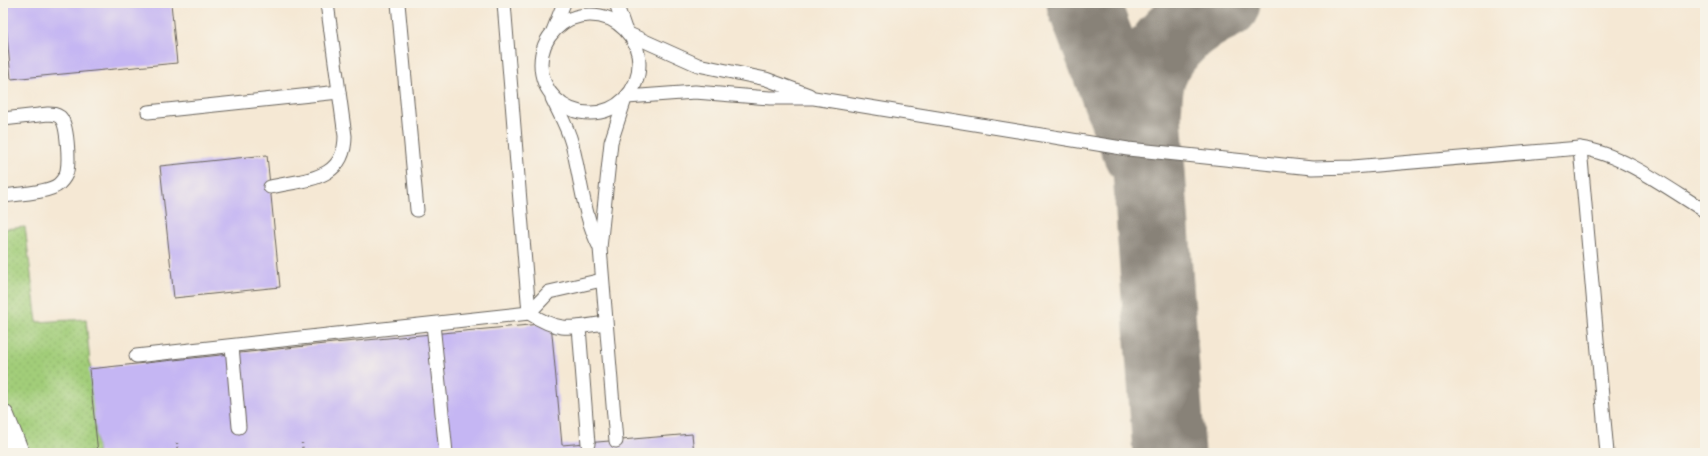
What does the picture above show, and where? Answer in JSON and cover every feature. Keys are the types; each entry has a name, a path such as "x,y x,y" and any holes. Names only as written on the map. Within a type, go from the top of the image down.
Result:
{"street":[{"path":"3,416 18,453"}],"lane":[{"path":"270,187 322,176 332,170 340,161 345,150 345,136 327,3"},
{"path":"398,3 417,210"},
{"path":"504,3 529,313"},
{"path":"564,3 553,31 545,42 541,56 541,69 544,83 551,95 572,143 586,214 600,248"},
{"path":"551,95 559,103 570,110 581,113 605,111 616,106 626,98 635,86 639,73 638,53 627,32 616,3"},
{"path":"553,31 576,17 589,15 602,16 614,21 627,32 698,65 766,78 814,98"},
{"path":"148,112 339,92"},
{"path":"626,98 695,92 758,97 814,98 1128,149 1312,168 1332,169 1580,148 1599,151 1616,158 1705,211"},
{"path":"616,441 600,248 611,142 626,98"},
{"path":"3,119 48,114 55,114 60,117 66,128 68,161 64,178 59,185 51,189 3,196"},
{"path":"1580,148 1607,453"},
{"path":"529,313 549,292 602,280"},
{"path":"136,356 529,313 552,326 579,327 605,322"},
{"path":"433,324 446,453"},
{"path":"579,327 588,444"},
{"path":"232,346 238,427"}],"path":[{"path":"177,442 178,453"},
{"path":"302,443 303,453"}],"green space":[{"path":"25,227 37,322 86,319 98,453 3,453 3,229"}],"building":[{"path":"4,3 171,3 177,63 11,79"},
{"path":"267,155 280,287 174,298 160,166"},
{"path":"551,323 562,445 692,434 694,453 98,453 89,369 334,343"}],"taxiway":[{"path":"1083,3 1139,151"},
{"path":"1169,453 1145,115 1147,90 1150,75 1155,63 1170,41 1201,15 1224,3"}]}
